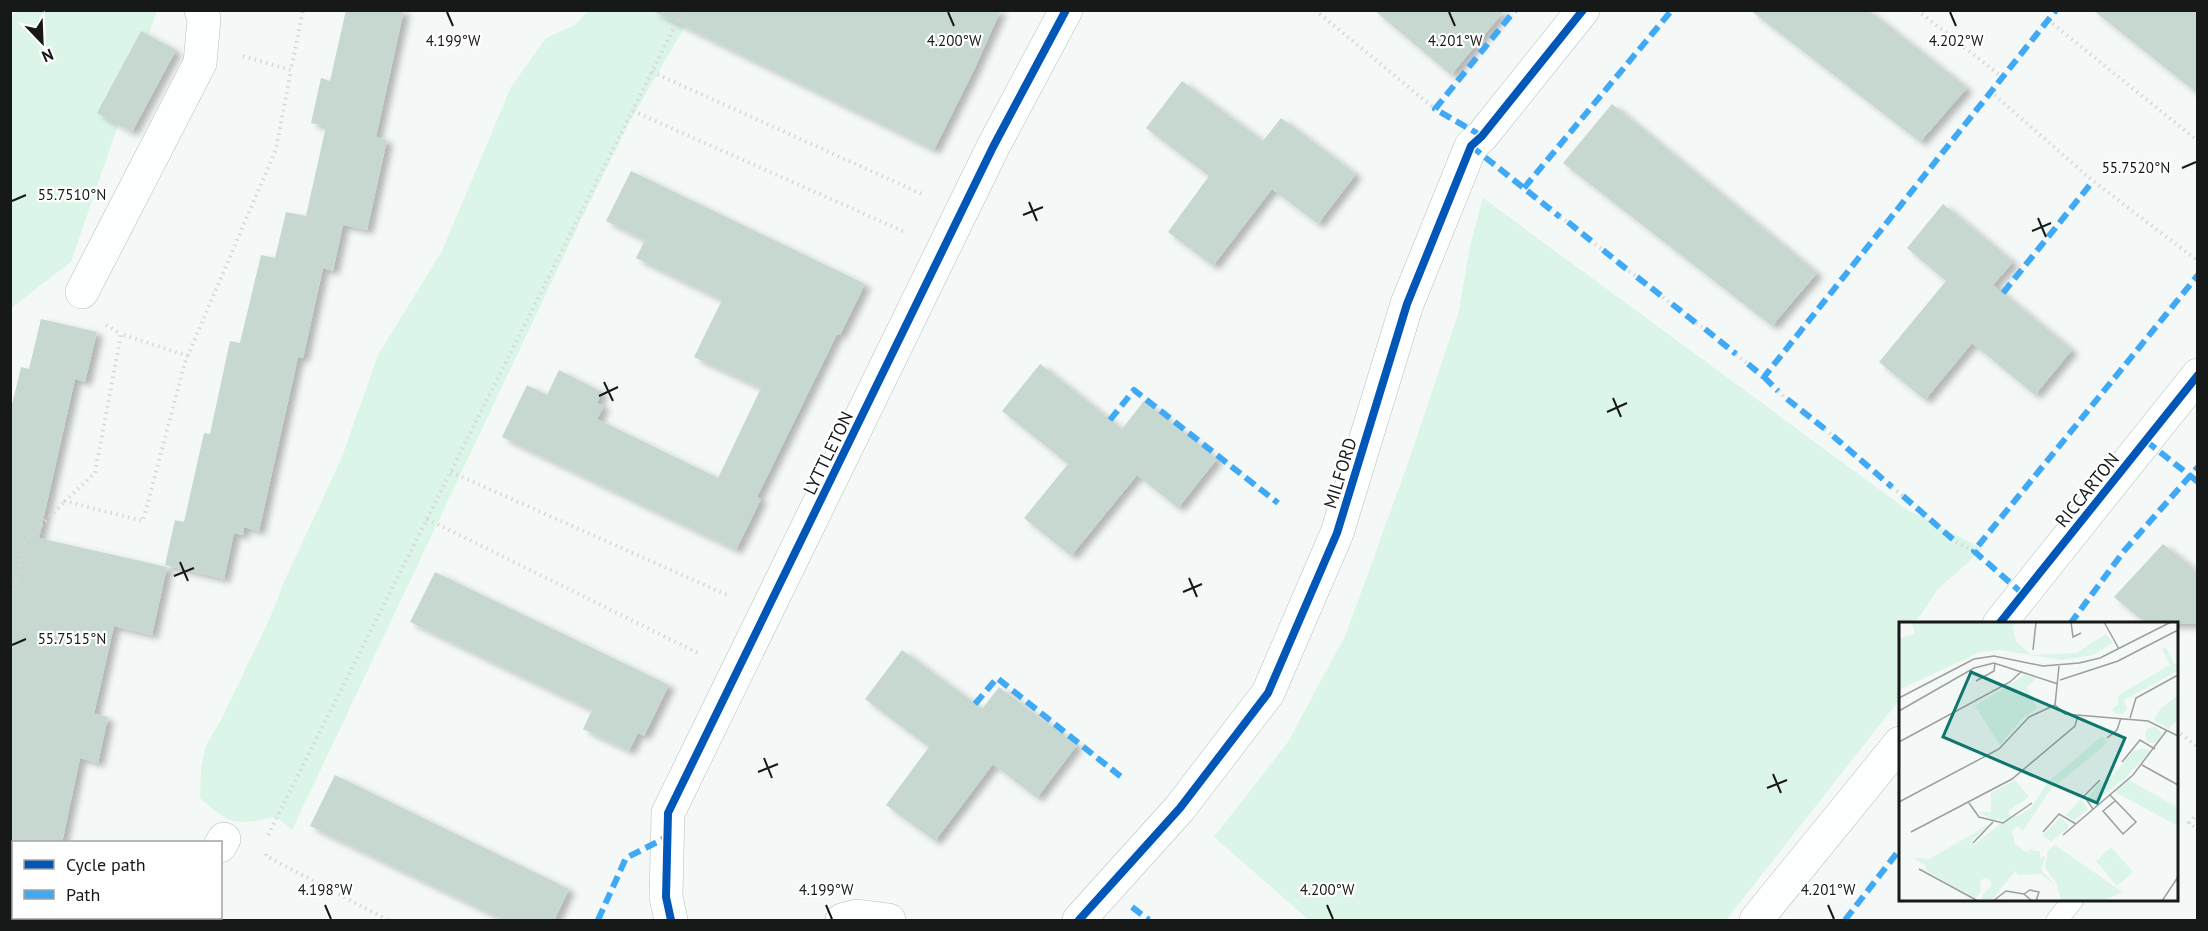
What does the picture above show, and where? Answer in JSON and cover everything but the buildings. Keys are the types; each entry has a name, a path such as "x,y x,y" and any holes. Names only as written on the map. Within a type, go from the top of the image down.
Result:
{"street":[{"path":"82,292 200,63 204,19 201,10"},
{"name":"LYTTLETON","path":"671,921 666,897 668,813 993,147 1066,10"},
{"name":"MILFORD","path":"1079,921 1180,808 1269,693 1337,534 1407,304 1471,146 1482,136 1583,10"},
{"name":"RICCARTON","path":"2001,622 2198,375"},
{"path":"1756,921 1899,744"},
{"path":"842,921 857,916 889,921"}],"lane":[{"path":"2057,921 2072,901"}],"path":[{"path":"65,501 143,521 188,356 276,149 303,10"},
{"path":"388,921 266,856 266,838 683,10"},
{"path":"1315,10 1435,109"},
{"path":"1917,10 2001,77"},
{"path":"2048,20 2198,141"},
{"path":"202,45 291,70"},
{"path":"652,72 962,212"},
{"path":"1990,91 2092,181 2198,261"},
{"path":"633,111 944,249"},
{"path":"1560,217 1568,222"},
{"path":"1595,244 1603,250"},
{"path":"1629,271 1637,277"},
{"path":"1663,297 1672,304"},
{"path":"1696,322 1705,329"},
{"path":"10,593 13,593 25,543 95,473 121,334 188,356"},
{"path":"1736,354 1748,364"},
{"path":"1778,391 1787,399"},
{"path":"1825,429 1833,436"},
{"path":"451,472 767,613"},
{"path":"1892,487 1903,496"},
{"path":"427,519 738,672"},
{"path":"1956,542 1974,551"},
{"path":"2178,732 2198,747"},
{"path":"2198,813 2189,823 2198,830"},
{"path":"222,842 266,838"}],"green space":[{"path":"17,11 157,11 71,262 11,308 10,18"},
{"path":"588,11 694,11 632,117 579,224 292,830 276,817 243,822 227,818 200,798 205,747 221,720 270,618 284,582 342,457 378,355 442,251 511,87 546,38 575,25"},
{"path":"1483,198 1906,509 1983,549 1938,589 1916,622 1899,622 1899,700 1726,920 1309,920 1214,837 1288,742 1346,634 1408,463 1459,311 1470,246"}],"marked path":[{"path":"1482,136 1435,109 1515,10"},
{"path":"1524,188 1672,10"},
{"path":"1748,364 1764,377 2056,10"},
{"path":"1471,146 1560,217"},
{"path":"2003,293 2093,181"},
{"path":"1568,222 1595,244"},
{"path":"1603,250 1629,271"},
{"path":"2023,594 1974,551 2198,275"},
{"path":"1637,277 1663,297"},
{"path":"1672,304 1696,323"},
{"path":"1705,329 1736,354"},
{"path":"1764,377 1778,391"},
{"path":"1110,420 1134,390 1278,503"},
{"path":"1787,399 1825,429"},
{"path":"1833,436 1892,487"},
{"path":"2146,441 2198,482"},
{"path":"2071,622 2124,551 2198,467"},
{"path":"1903,496 1956,542"},
{"path":"975,704 997,678 1125,780"},
{"path":"598,920 626,858 667,837"},
{"path":"1845,920 1899,850"},
{"path":"1132,907 1149,920"}],"cycle path":[{"path":"671,920 666,897 668,813 993,147 1066,10"},
{"path":"1079,920 1180,808 1268,693 1337,533 1407,304 1471,146 1482,136 1583,10"},
{"path":"2001,622 2198,375"}]}
